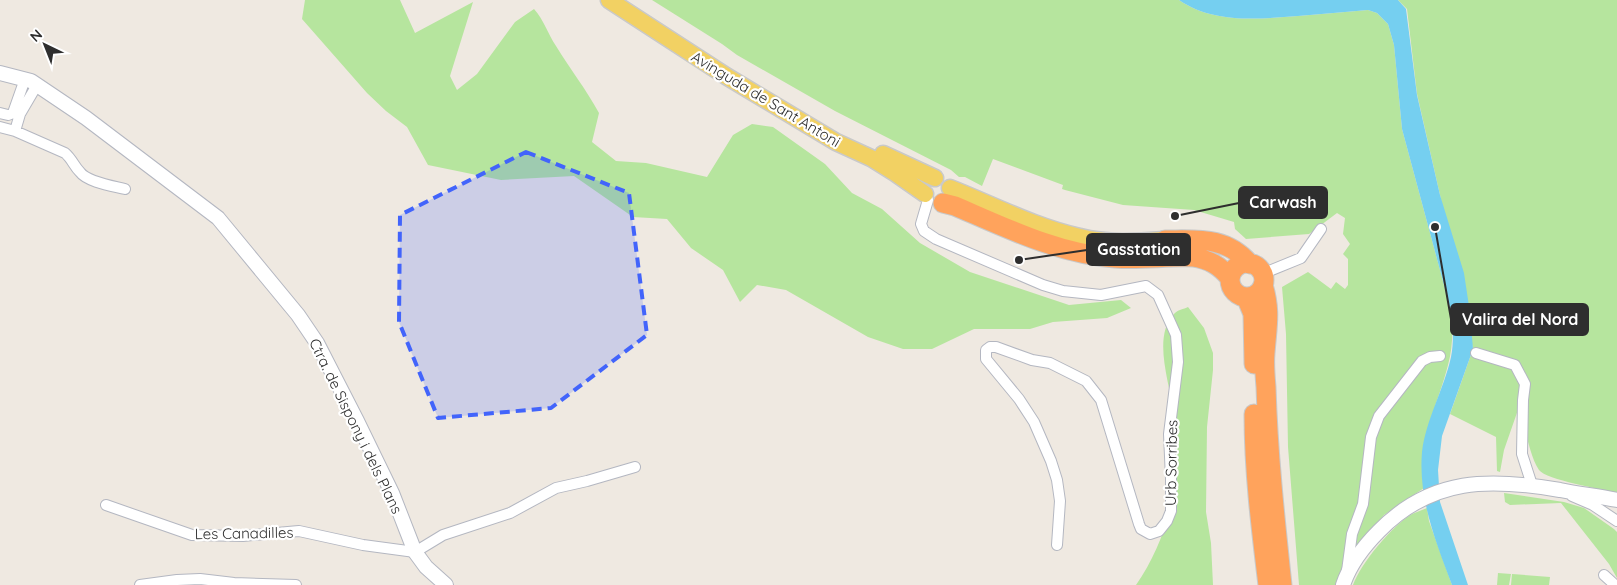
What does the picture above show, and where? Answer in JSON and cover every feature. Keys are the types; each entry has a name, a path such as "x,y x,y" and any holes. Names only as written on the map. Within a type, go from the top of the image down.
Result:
{"highway":[{"name":"Avinguda de Sant Antoni","path":"937,197 1035,240 1070,251 1115,258 1193,257 1204,259 1221,268 1230,278"},
{"name":"Avinguda de Sant Antoni","path":"1164,240 1212,241 1238,252 1258,274"},
{"path":"1258,274 1256,294 1246,297 1234,291 1230,278 1237,266 1245,264 1258,274 1268,305 1268,329 1264,354 1268,449 1282,585"},
{"path":"1246,297 1253,314 1254,456 1268,585"}],"main road":[{"name":"Avinguda de Sant Antoni","path":"609,0 726,76 836,142 879,163 937,197 1081,238 1139,242 1164,240"},
{"name":"Avinguda de Sant Antoni","path":"625,0 690,43 789,104 853,140 935,178 927,184 937,197"},
{"name":"Ctra. de Sispony i dels Plans","path":"0,73 31,82 94,124 218,218 298,315 317,343 392,493 415,552 426,567 446,585"},
{"path":"1345,579 1364,546 1384,526 1408,507 1444,490 1488,482 1527,485 1617,500"}],"street":[{"path":"0,113 8,115 13,113 31,82"},
{"path":"15,131 31,82"},
{"path":"0,128 15,131 65,153 71,157 79,172 86,178 125,189"},
{"name":"Urb Sorribes","path":"937,197 921,224 924,231 936,239 1043,285 1062,291 1101,295 1146,286 1158,295 1176,335 1178,362 1169,434 1172,479 1171,511 1167,521 1159,531 1150,534 1141,529 1101,400 1086,380 1050,363 1032,360 996,347 986,350 986,359 1019,399 1034,422 1049,455 1057,480 1060,501 1057,545"},
{"path":"1258,274 1301,258 1321,228"},
{"path":"1476,353 1515,365 1525,384 1522,454 1527,485"},
{"path":"1345,579 1352,534 1363,504 1371,437 1379,416 1422,361 1430,357 1440,356"},
{"path":"415,552 442,535 510,513 556,488 635,467"},
{"path":"1561,490 1593,505 1617,521"},
{"name":"Les Canadilles","path":"106,505 192,535 243,536 300,531 363,545 415,552"},
{"path":"1604,575 1615,585"},
{"path":"140,585 200,579 234,583 296,585"}],"highlighted area":[{"path":"526,152 629,193 647,335 551,408 438,418 399,322 400,215"}],"green space":[{"path":"305,0 400,0 415,33 473,2 450,76 457,90 477,74 515,22 534,9 599,113 592,142 616,161 646,163 707,177 733,135 752,124 773,127 825,164 852,193 882,209 920,243 970,272 1069,305 1121,300 1131,308 1107,318 1053,322 1030,329 974,329 932,349 903,349 868,337 786,290 757,285 740,302 723,270 691,248 667,219 633,217 574,176 501,180 428,165 407,127 367,93 302,19"},
{"path":"652,0 1179,0 1207,13 1252,19 1368,10 1377,13 1388,24 1394,45 1402,129 1451,311 1451,352 1425,441 1422,472 1424,488 1384,515 1342,569 1337,585 1299,585 1288,447 1286,334 1282,287 1308,272 1331,289 1336,282 1345,289 1348,285 1348,259 1343,254 1350,244 1343,234 1345,218 1337,213 1309,234 1246,239 1235,229 1234,222 1194,210 1123,205 1065,190 1062,189 1063,185 993,159 982,186 965,177 959,177 951,170 835,111 737,55"},
{"path":"1398,0 1617,0 1617,493 1563,481 1544,474 1539,470 1530,448 1519,407 1504,450 1500,472 1497,471 1496,437 1450,414 1473,349 1417,94 1407,9"},
{"path":"1188,307 1204,328 1213,353 1207,427 1206,512 1211,543 1213,585 1136,585 1162,536 1176,482 1177,446 1163,347 1164,335 1174,314"},
{"path":"1504,493 1564,502 1584,508 1614,529 1617,532 1617,578 1609,564 1561,503 1510,505 1505,502"},
{"path":"1427,508 1429,521 1452,585 1353,585 1370,556 1395,527 1412,514"},
{"path":"1498,573 1511,574 1509,585 1497,585"},
{"path":"1512,574 1550,577 1549,585 1511,585"}],"water":[{"path":"1179,0 1398,0 1406,9 1417,95 1440,195 1464,273 1470,313 1473,349 1442,436 1438,470 1440,502 1468,585 1452,585 1430,520 1423,487 1421,469 1424,440 1451,357 1453,340 1452,322 1451,311 1402,129 1394,45 1388,24 1377,13 1368,10 1252,19 1207,13"}],"place":[{"name":"Carwash","path":"1175,216"},
{"name":"Valira del Nord","path":"1435,227"},
{"name":"Gasstation","path":"1019,260"}]}
